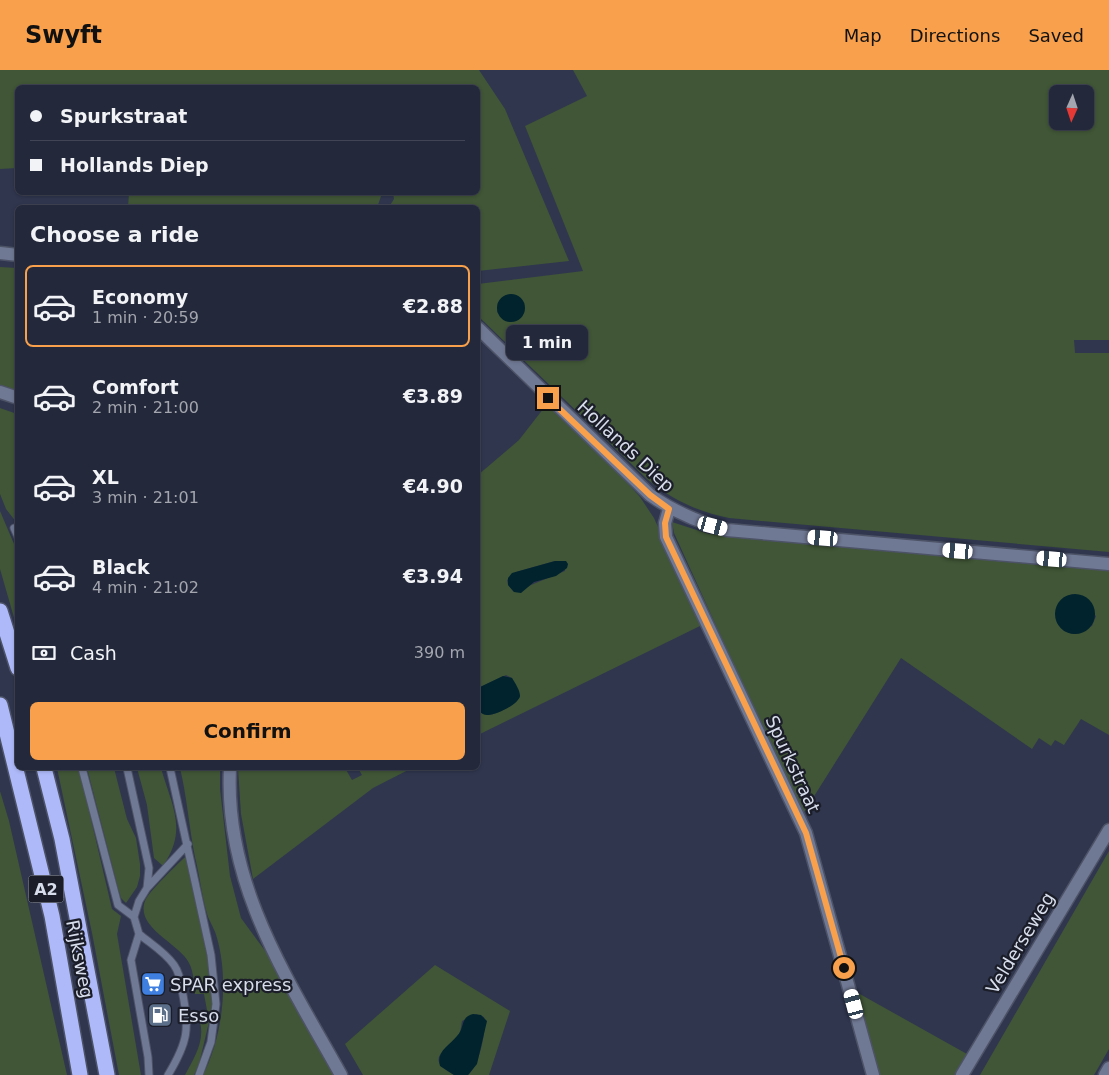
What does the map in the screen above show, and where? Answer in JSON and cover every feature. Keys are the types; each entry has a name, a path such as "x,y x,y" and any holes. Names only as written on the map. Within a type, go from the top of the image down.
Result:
{"highway":[{"path":"0,611 15,658"},
{"name":"Rijksweg","path":"0,705 15,766"},
{"name":"Rijksweg","path":"16,770 52,916 80,1075"},
{"name":"Rijksweg","path":"45,770 62,839 107,1075"}],"street":[{"path":"0,253 15,255"},
{"name":"Hollands Diep","path":"480,330 650,495 669,509 700,523 727,530 1109,564"},
{"path":"0,392 15,397"},
{"name":"Spurkstraat","path":"669,509 665,523 666,537 806,833 873,1075"},
{"path":"230,770 231,821 240,865 253,905 267,942 341,1075"},
{"name":"Velderseweg","path":"962,1075 1109,830"},
{"path":"1105,1075 1109,1068"}],"lane":[{"path":"83,770 118,904 134,917"},
{"path":"127,770 149,868 147,888"},
{"path":"170,770 211,955 216,1004 211,1042 200,1075"},
{"path":"148,1075 148,1057 131,960 139,934 134,917 139,900 147,888 188,844"},
{"path":"139,934 166,956 176,967 184,998 188,1027 180,1054 168,1075"}],"green space":[{"path":"0,70 479,70 505,109 569,261 480,271 480,205 390,205 394,199 393,195 480,195 480,85 15,85 15,168 0,169"},
{"path":"573,70 1109,70 1109,340 1074,340 1075,353 1109,353 1109,552 729,518 685,504 647,479 480,318 480,284 583,271 525,126 587,96","holes":["516,295 522,301 523,313 518,320 506,321 497,312 498,303 503,297"]},
{"path":"129,195 381,196 378,205 128,205"},
{"path":"0,267 15,268 15,392 0,386"},
{"path":"547,404 612,466 640,497 654,518 702,625 480,734 480,711 486,715 492,715 510,706 520,696 512,678 506,675 480,687 480,473 519,440","holes":["555,561 566,561 565,571 514,592 508,585 507,580 516,572"]},
{"path":"0,408 15,413 15,520 6,509 0,494"},
{"path":"0,511 15,546 15,621 0,569"},
{"path":"672,522 709,534 1109,568 1109,735 1081,719 1064,745 1055,740 1051,746 1039,738 1032,749 901,658 801,817 674,533","holes":["1073,594 1096,616 1092,626 1074,634 1064,631 1057,623 1063,598"]},
{"path":"57,770 79,770 112,909 121,916 117,934 141,1075 119,1075 92,933"},
{"path":"88,770 115,770 127,819 136,838 140,864 140,876 137,887 126,903 121,898"},
{"path":"138,770 162,770 176,818 175,841 171,853 163,866 154,858 147,805"},
{"path":"180,770 220,770 220,789 230,876 241,918 266,952 334,1073 333,1075 203,1075 210,1060 219,1026 222,1008 223,972 217,938 208,917 203,895"},
{"path":"238,770 346,770 352,780 362,775 359,770 408,770 373,788 253,879 241,814"},
{"path":"0,791 9,821 67,1075 0,1075"},
{"path":"1109,851 1109,1049 1094,1075 980,1075"},
{"path":"187,855 206,941 214,1011 194,1075 185,1075 200,1043 200,1022 209,1021 204,994 195,994 193,974 189,963 184,956 152,927 146,919 144,911 145,901 152,891"},
{"path":"435,965 510,1011 489,1075 468,1075 479,1056 485,1023 484,1017 476,1014 462,1021 458,1035 439,1056 440,1065 454,1075 363,1075 345,1044"},
{"path":"858,993 967,1054 955,1075 879,1075"}],"water":[{"path":"511,294 521,298 525,308 521,318 511,322 501,318 497,308 501,298"},
{"path":"555,561 566,561 568,564 567,568 556,576 534,582 521,593 514,592 508,585 508,578 512,573"},
{"path":"1079,594 1086,597 1092,603 1095,614 1094,622 1086,631 1079,634 1071,634 1064,631 1056,622 1055,610 1058,603 1067,595"},
{"path":"503,676 512,678 520,696 516,702 501,712 486,715 480,711 480,687"},
{"path":"473,1014 481,1015 487,1021 477,1064 468,1075 454,1075 440,1066 440,1056 459,1033 464,1020"}],"place":[{"name":"SPAR express","path":"153,984"},
{"name":"Esso","path":"160,1015"}],"route":[{"path":"548,398 650,495 669,509 665,523 666,537 806,833 844,968"}]}
